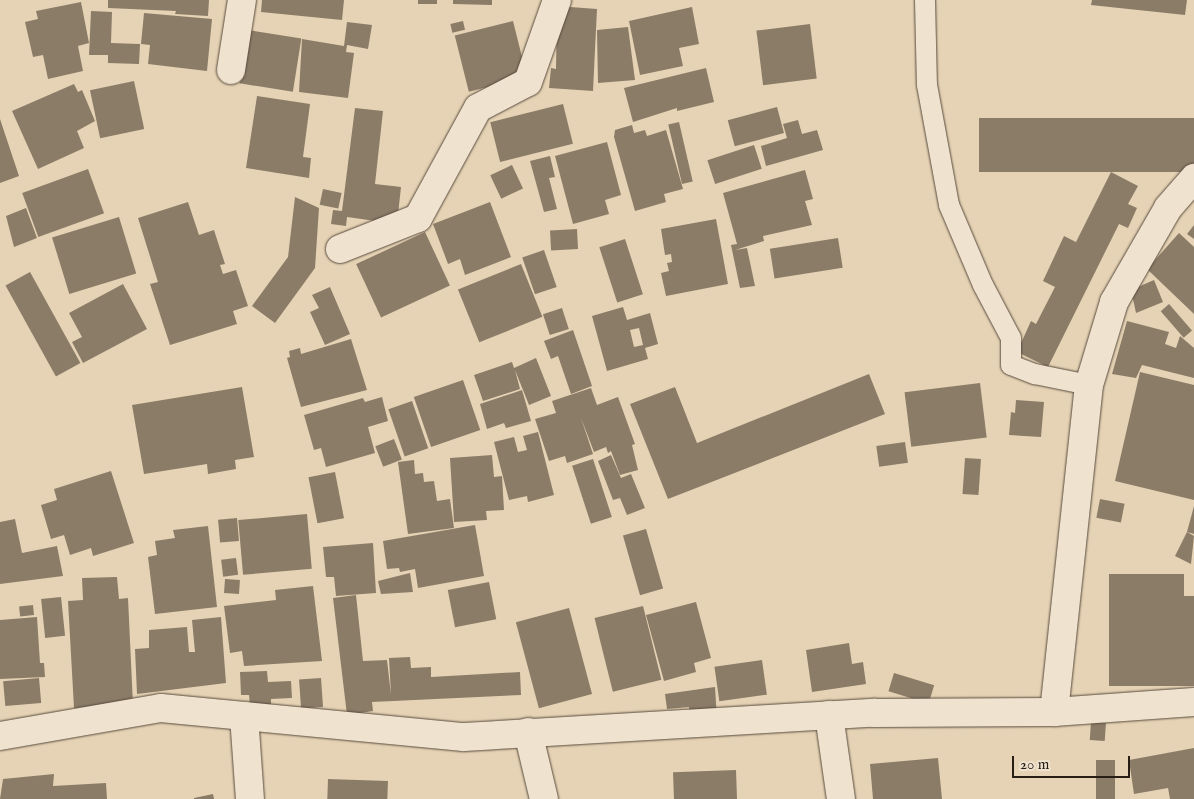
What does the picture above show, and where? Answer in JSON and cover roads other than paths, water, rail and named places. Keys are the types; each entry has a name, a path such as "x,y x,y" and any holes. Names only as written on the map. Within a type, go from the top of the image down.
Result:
{"street":[{"path":"232,70 242,0"},
{"path":"340,249 418,218 478,108 528,82 557,0"},
{"path":"1054,712 1089,385 1114,302 1168,208 1194,178"},
{"path":"0,736 160,708 464,736 829,715 1054,712 1194,702"},
{"path":"829,715 841,799"},
{"path":"244,716 250,799"},
{"path":"528,732 544,799"}],"lane":[{"path":"925,0 927,84 949,205 982,285 1011,338 1011,365 1035,374 1089,385"}]}
